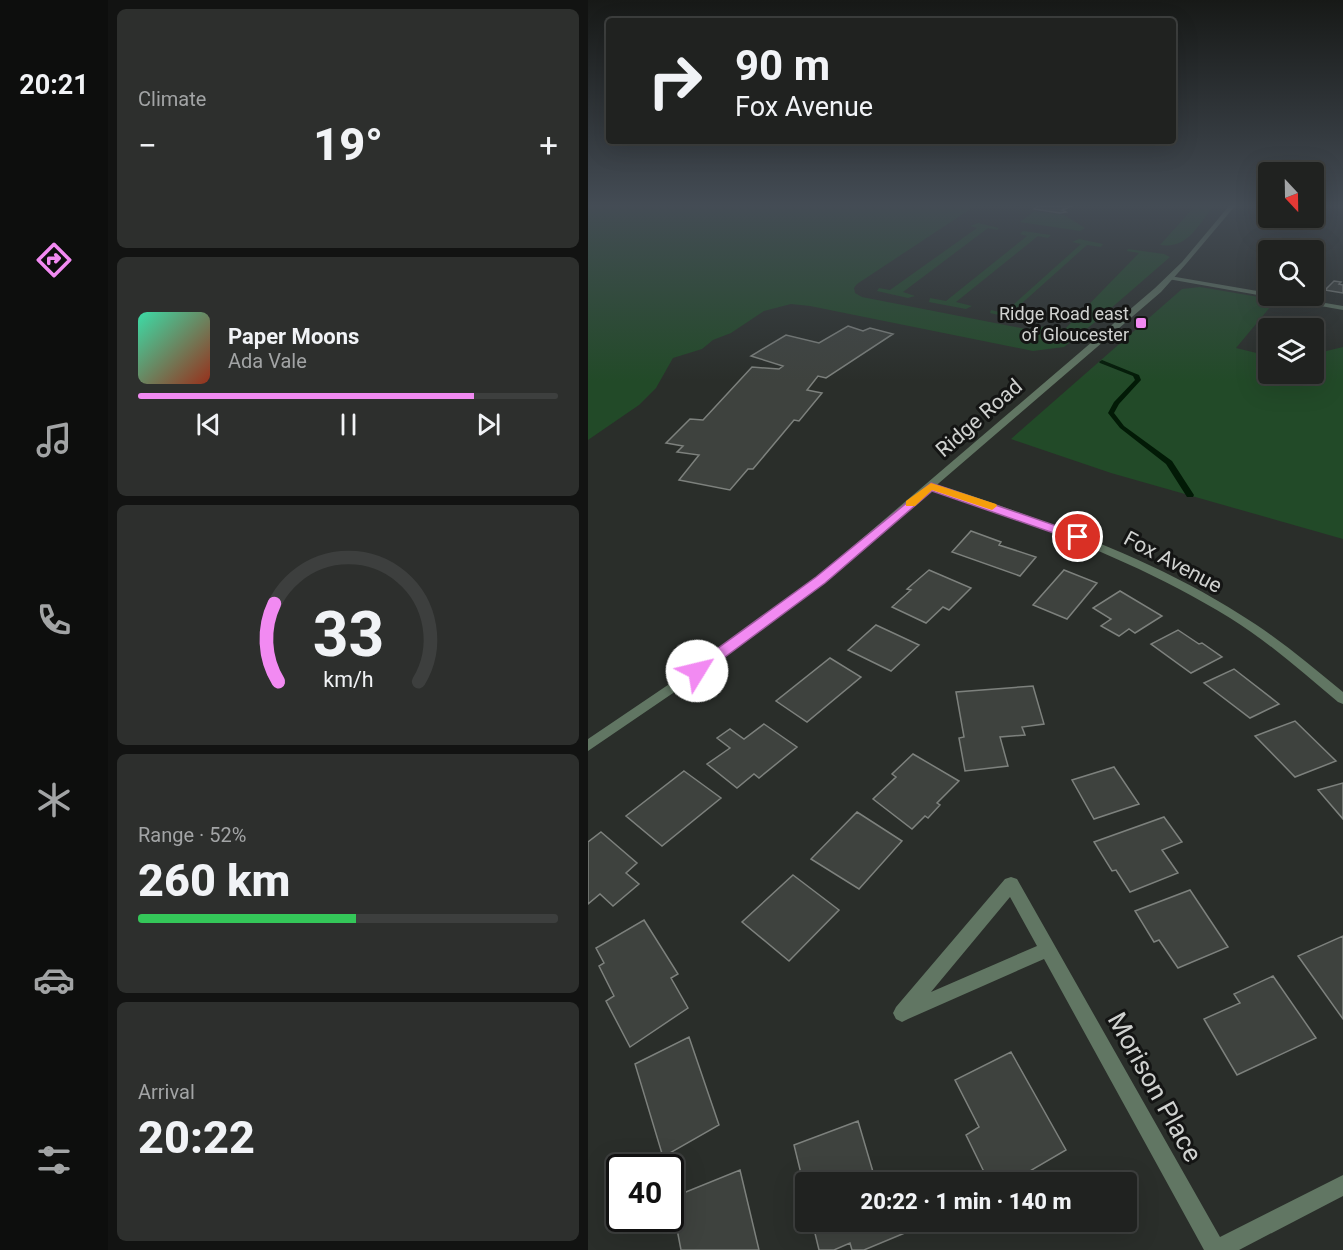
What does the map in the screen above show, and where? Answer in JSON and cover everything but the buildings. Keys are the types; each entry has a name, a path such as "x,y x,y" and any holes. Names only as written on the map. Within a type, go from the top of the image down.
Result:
{"street":[{"name":"Ridge Road","path":"588,746 697,671 820,580 1170,278 1182,264"},
{"path":"1170,278 1258,293"},
{"path":"1324,305 1343,308"},
{"name":"Fox Avenue","path":"931,486 1078,537 1127,558 1235,617 1291,656 1343,699"},
{"name":"Morison Place","path":"1047,950 902,1013 1011,884 1216,1250"},
{"path":"1216,1250 1343,1185"}],"green space":[{"path":"588,264 887,264 857,284 854,288 855,293 862,297 1026,329 1049,326 1065,329 1128,264 1162,264 1109,310 1100,310 1098,314 1104,315 1064,347 1033,351 810,306 791,304 764,311 731,333 713,340 702,349 673,358 656,388 639,405 588,440"},
{"path":"926,264 940,264 903,292 915,296 908,298 877,291 879,288 890,290"},
{"path":"992,264 1003,264 956,302 972,306 966,309 929,302 930,298 946,301"},
{"path":"1058,264 1065,264 1010,314 1031,318 1025,321 990,313 991,310 1004,313"},
{"path":"1200,287 1258,297 1258,306 1271,306 1261,318 1258,318 1258,322 1236,348 1258,353 1258,384 1324,384 1324,352 1343,347 1343,539 1111,473 1011,439 1182,289"}],"waterway":[{"path":"1102,362 1136,375 1138,380 1116,403 1111,413 1122,427 1169,463 1190,495"}],"slow traffic":[{"path":"910,503 931,486 992,506"}],"place":[{"name":"Ridge Road east of Gloucester","path":"1141,323"}],"route":[{"path":"697,671 820,580 931,486 1078,537"}]}
